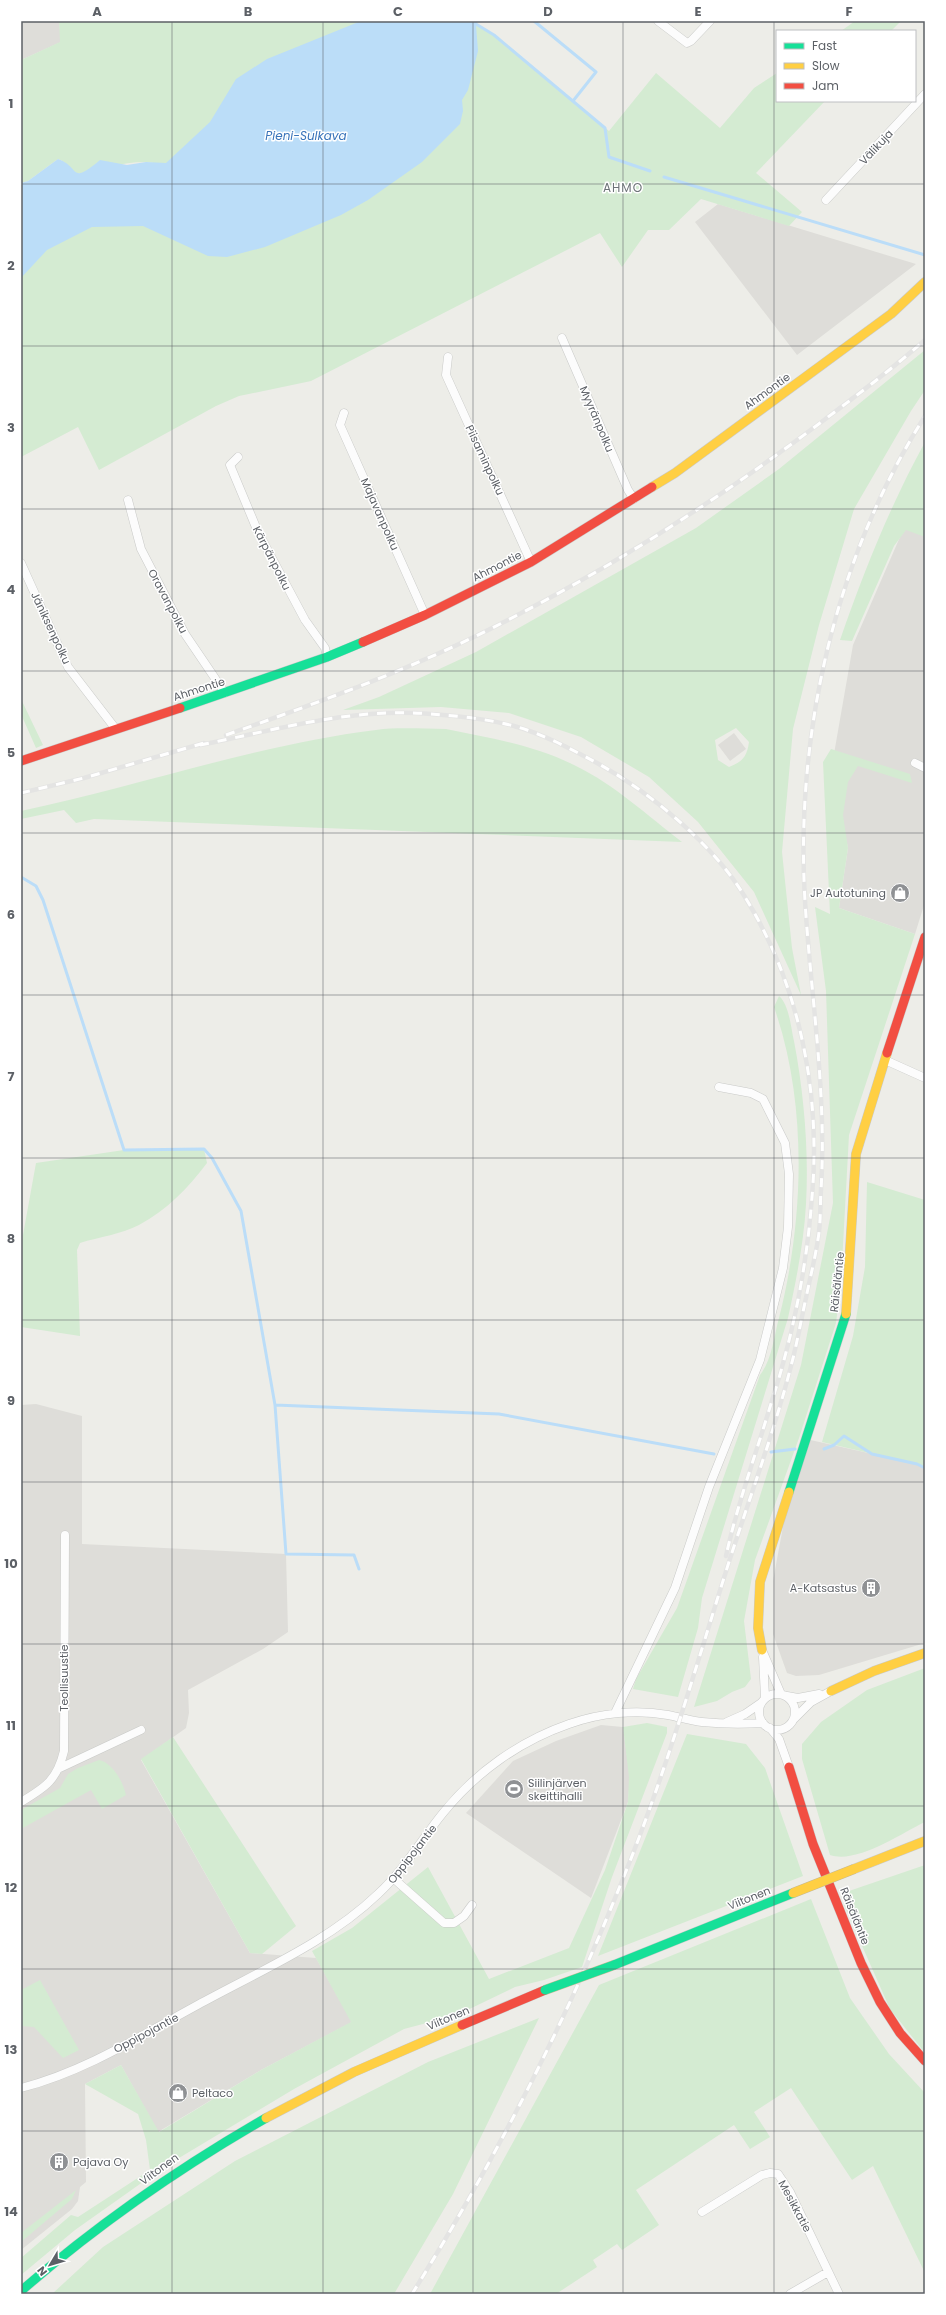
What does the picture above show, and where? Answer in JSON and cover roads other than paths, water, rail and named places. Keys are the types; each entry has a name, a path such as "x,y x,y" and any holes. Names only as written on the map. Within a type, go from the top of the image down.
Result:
{"main road":[{"name":"Ahmontie","path":"21,761 116,728 225,693 326,657 425,615 531,562 675,472 891,314 925,282"},
{"name":"Räisäläntie","path":"762,1650 758,1628 760,1582 847,1312 856,1154 925,937"},
{"path":"831,1691 874,1671 925,1653"},
{"name":"Räisäläntie","path":"789,1767 813,1844 861,1963 880,2002 900,2033 925,2061"},
{"name":"Viitonen","path":"21,2291 57,2258 192,2160 354,2072 545,1990 614,1965 925,1842"}],"street":[{"path":"658,21 687,43 691,41 710,21"},
{"name":"Välikuja","path":"826,200 925,94"},
{"name":"Myyränpolku","path":"562,338 628,490 634,499"},
{"name":"Piisaminpolku","path":"448,357 446,376 531,562"},
{"name":"Majavanpolku","path":"344,414 340,426 425,615"},
{"name":"Kärpänpolku","path":"238,457 230,465 258,532 305,620 325,648 326,657"},
{"name":"Oravanpolku","path":"128,500 141,549 185,634 225,693"},
{"name":"Jäniksenpolku","path":"21,563 68,667 116,728"},
{"path":"915,764 925,768"},
{"path":"885,1060 925,1078"},
{"path":"615,1713 675,1588 709,1487 760,1360 784,1268 788,1227 789,1182 785,1143 777,1122 763,1099 751,1093 719,1087"},
{"name":"Teollisuustie","path":"21,1802 51,1782 60,1768 64,1751 65,1535"},
{"path":"762,1650 784,1695 794,1705 795,1716 790,1724 785,1738 789,1767"},
{"path":"762,1650 763,1700 759,1713 763,1723 770,1728 779,1739 789,1767"},
{"path":"724,1723 745,1714 763,1700 776,1693 803,1698 831,1691"},
{"path":"770,1728 782,1729 790,1724 811,1702 831,1691"},
{"name":"Oppipojantie","path":"21,2088 74,2072 296,1952 343,1924 379,1894 408,1862 470,1782 501,1759 533,1739 568,1724 615,1713 654,1713 701,1722 763,1723"},
{"path":"60,1768 142,1730"},
{"path":"393,1878 444,1923 454,1923 464,1916 472,1905"},
{"name":"Mesikkatie","path":"702,2212 762,2175 770,2173 778,2174 790,2192 839,2294"},
{"path":"790,2294 828,2272"}],"water":[{"name":"Pieni-Sulkava","path":"361,21 478,21 476,25 478,51 468,90 462,100 463,111 460,124 422,162 368,200 341,215 265,247 227,257 208,256 143,226 92,227 47,250 21,278 21,183 28,181 58,159 65,162 79,173 84,172 100,160 127,165 146,162 166,163 210,122 236,79 267,59"}],"waterway":[{"path":"534,21 596,72 573,101"},
{"path":"476,24 494,35 605,128 609,157 650,171"},
{"path":"664,177 925,255"},
{"path":"21,877 36,886 43,900 124,1150 204,1149 212,1158 241,1211 275,1405 286,1554 354,1555 359,1569"},
{"path":"275,1405 499,1414 714,1454"},
{"path":"824,1449 834,1445 844,1436 872,1454 917,1464 925,1468"},
{"path":"771,1452 795,1449"}],"railway":[{"path":"226,735 332,697 402,669 470,639 586,578 666,530 744,478 860,393 925,340"},
{"path":"412,2294 471,2195 525,2094 575,1991 620,1886 636,1847 664,1767 784,1391 795,1349 814,1261 820,1221 822,1118 818,1046 805,901 804,838 807,775 815,712 828,649 845,588 867,528 894,471 925,416"},
{"path":"200,745 314,721 372,714 402,713 441,715 483,720 514,726 536,733 597,763 659,804 699,839 732,878 745,897 764,931 780,967 793,1004 809,1080 813,1119 814,1158 810,1223 792,1330 778,1382 735,1518 726,1556"},
{"path":"21,793 84,778 204,743"}],"place":[{"name":"JP Autotuning","path":"900,893"},
{"name":"A-Katsastus","path":"871,1588"},
{"name":"Siilinjärven skeittihalli","path":"514,1789"},
{"name":"Peltaco","path":"178,2093"},
{"name":"Pajava Oy","path":"59,2162"}],"district":[{"name":"AHMO","path":"623,188"}]}
